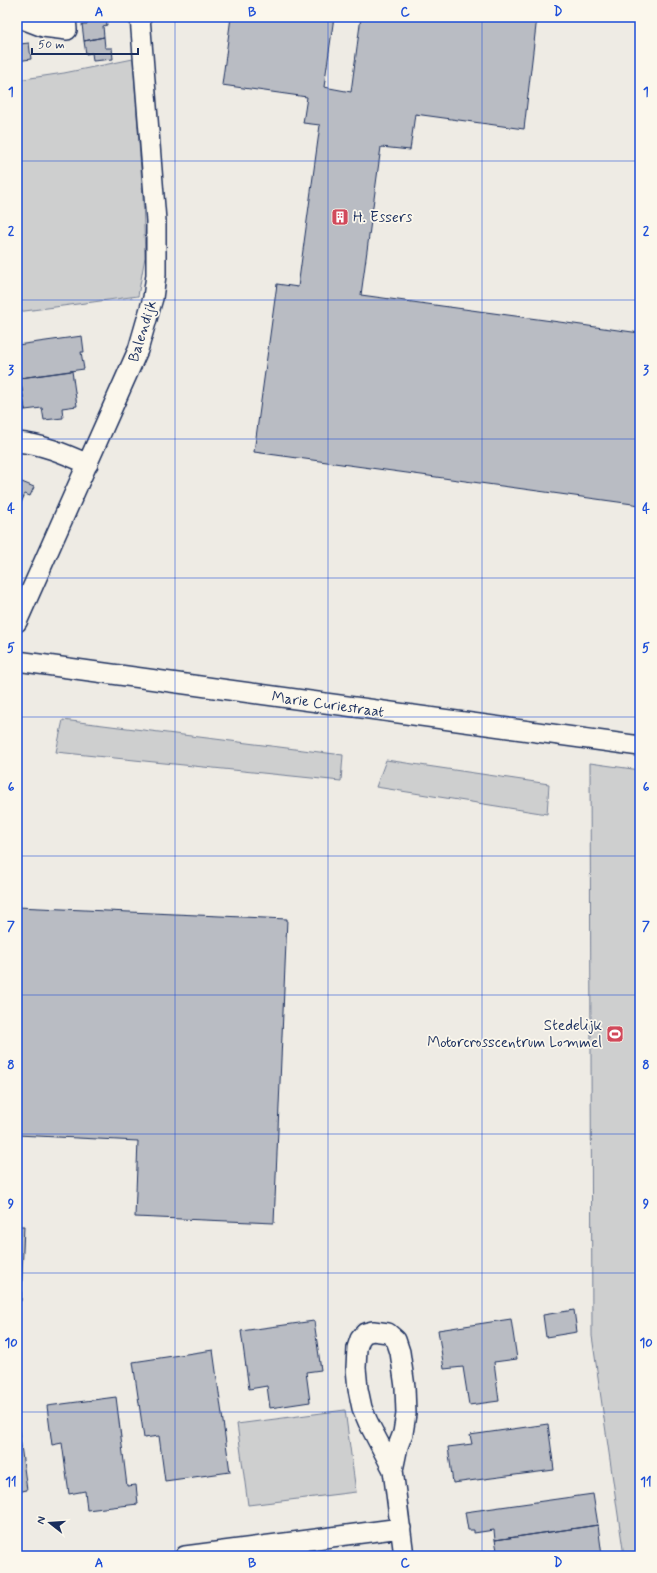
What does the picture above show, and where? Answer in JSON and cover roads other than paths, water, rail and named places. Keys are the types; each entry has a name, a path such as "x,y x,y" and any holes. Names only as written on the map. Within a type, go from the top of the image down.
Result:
{"street":[{"path":"17,17 43,27 66,30 66,17"},
{"name":"Balendijk","path":"17,622 138,350 153,298 156,275 156,221 140,17"},
{"path":"17,442 36,444 55,450 88,464"},
{"name":"Marie Curiestraat","path":"17,661 640,746"},
{"path":"393,1470 362,1408 358,1388 356,1368 357,1348 360,1339 365,1333 373,1331 388,1333 396,1340 400,1352 405,1387 406,1414 403,1433 398,1446 393,1470 404,1556"},
{"path":"185,1556 401,1528"}],"place":[{"name":"H. Essers","path":"340,217"},
{"name":"Stedelijk Motorcrosscentrum Lommel","path":"615,1034"}]}
